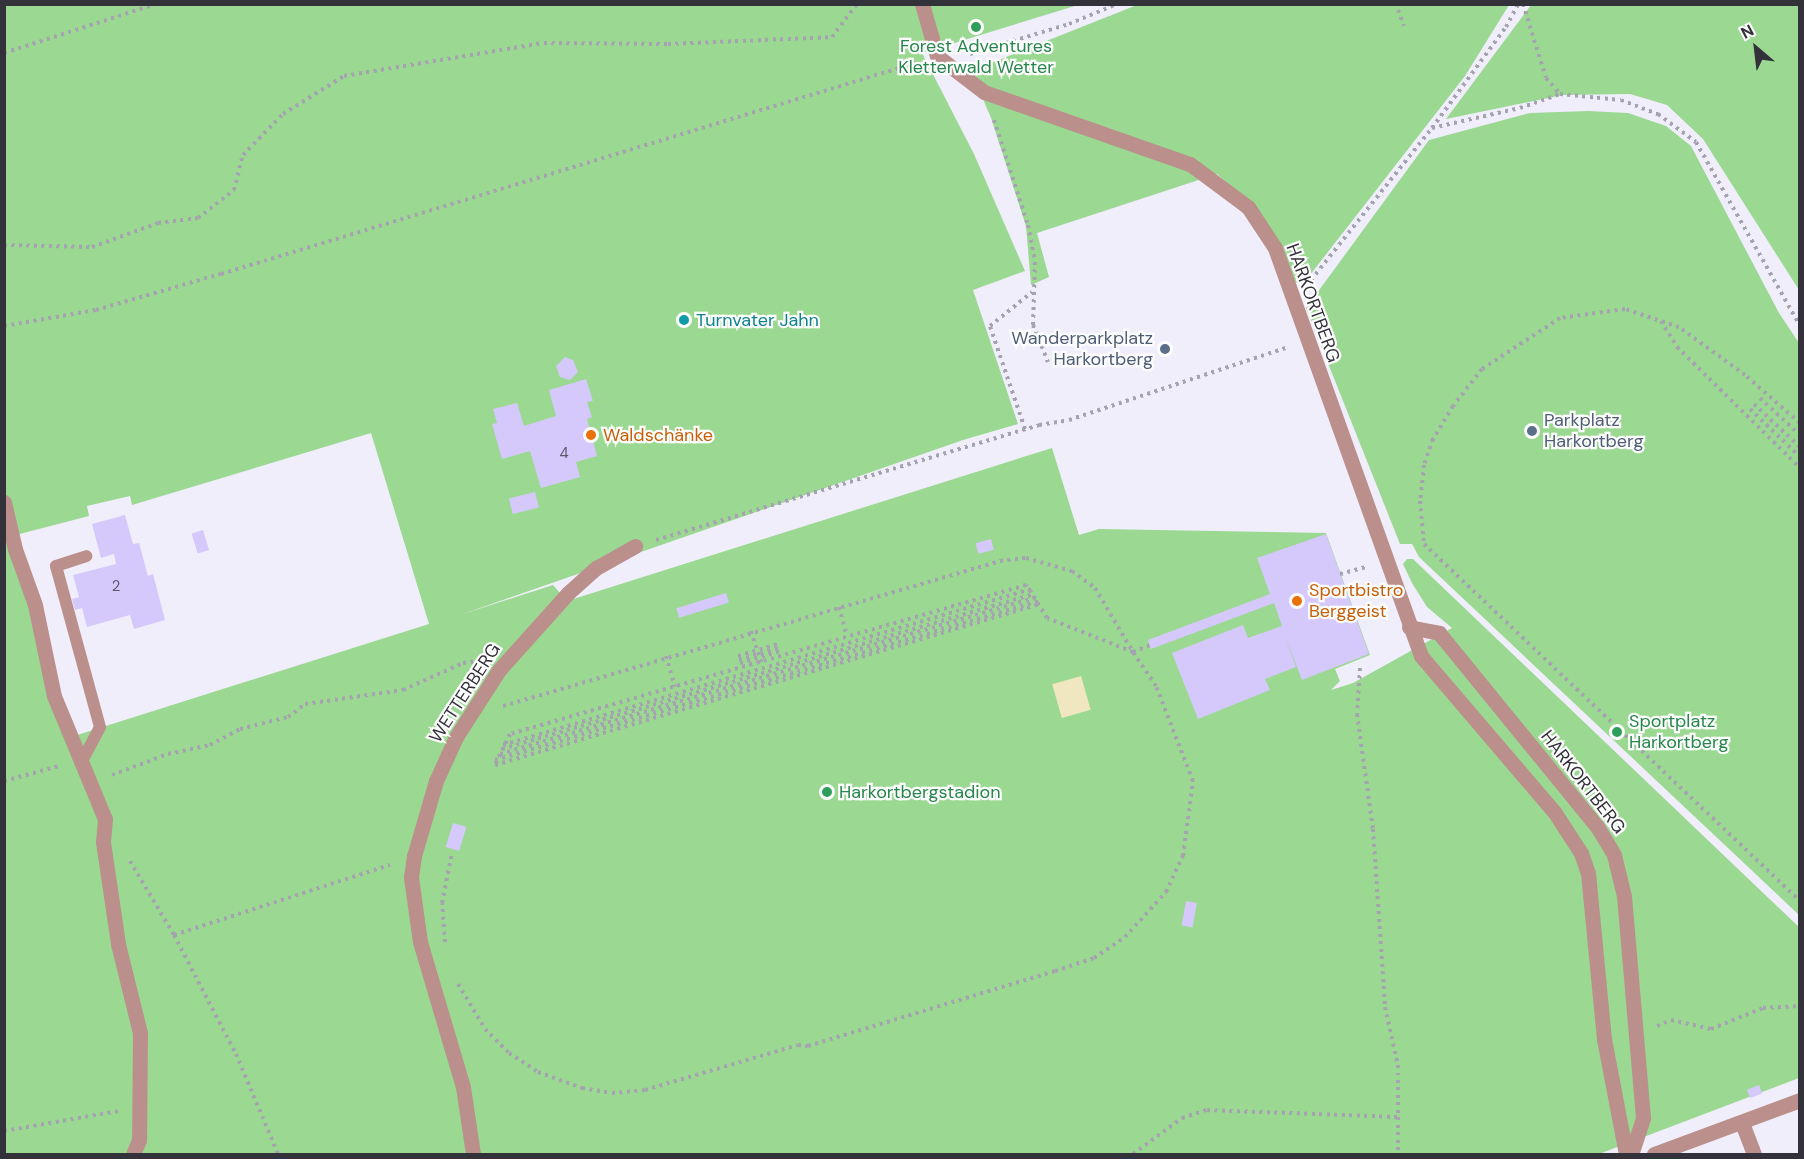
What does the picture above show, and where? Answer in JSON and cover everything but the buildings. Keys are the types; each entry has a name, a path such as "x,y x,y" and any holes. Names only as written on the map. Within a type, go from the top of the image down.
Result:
{"street":[{"path":"922,4 938,56"},
{"name":"HARKORTBERG","path":"938,56 984,92 1190,164 1248,207 1275,248 1306,341 1421,656 1555,813 1581,853 1588,873 1604,1039 1626,1155"},
{"path":"4,502 15,549 35,605 54,696 105,819 103,842 118,944 140,1033 139,1140 133,1155"},
{"name":"WETTERBERG","path":"473,1155 463,1087 420,942 411,877 414,856 436,781 456,737 512,655 575,587 596,568 635,546"},
{"name":"HARKORTBERG","path":"1409,627 1439,633 1598,828 1614,855 1624,896 1643,1119 1631,1155"},
{"path":"1654,1155 1800,1100"},
{"path":"1742,1123 1755,1155"}],"lane":[{"path":"81,760 100,727 56,566 86,556"}],"path":[{"path":"4,52 156,4"},
{"path":"4,245 92,247 158,224 198,218 234,190 243,155 283,114 344,76 544,43 668,44 832,37 857,4"},
{"path":"4,326 96,310 176,288 938,56 963,56 1069,24 1117,4"},
{"path":"1292,301 1432,128 1506,27 1518,4"},
{"path":"1523,4 1546,78 1560,94"},
{"path":"1398,10 1404,26"},
{"path":"984,92 1028,225 1035,262 1033,325 1048,362"},
{"path":"1432,128 1520,108 1560,94 1621,100 1658,114 1695,142 1800,326"},
{"path":"1025,429 990,326 1033,292"},
{"path":"1800,423 1745,375 1679,327 1625,309 1560,318 1482,369 1453,406 1433,440 1424,465 1420,501 1424,544 1800,901"},
{"path":"1661,321 1677,347 1800,468"},
{"path":"635,546 868,480 1025,429 1069,420 1306,341"},
{"path":"1760,398 1800,435"},
{"path":"1754,404 1800,447"},
{"path":"1750,409 1800,457"},
{"path":"456,979 484,1029 509,1053 560,1080 612,1093 645,1090 798,1045 808,1046 1094,958 1147,917 1166,892 1184,856 1193,781 1156,686 1095,588 1072,571 1026,558 1000,561 666,656 494,709"},
{"path":"1038,599 766,682 495,760 510,734 1026,585 1038,599 1047,618 1133,652 1150,645"},
{"path":"502,749 1031,589"},
{"path":"762,671 1038,599"},
{"path":"502,749 766,682 1038,599"},
{"path":"839,607 846,633"},
{"path":"752,632 766,682"},
{"path":"739,659 779,648"},
{"path":"90,783 168,754 210,745 240,729 288,717 305,704 403,690 464,663 512,655"},
{"path":"666,656 675,687"},
{"path":"1360,668 1357,714 1373,829 1384,1007 1398,1065 1398,1155"},
{"path":"4,781 81,760"},
{"path":"447,953 442,903 452,853"},
{"path":"174,935 414,856"},
{"path":"128,858 174,935 236,1054 278,1155"},
{"path":"1635,1035 1671,1020 1711,1029 1763,1008 1800,1005"},
{"path":"4,1131 138,1108"},
{"path":"1133,1155 1153,1136 1182,1118 1207,1110 1397,1117"}],"green space":[{"path":"5,5 1078,5 922,53 974,154 1025,271 973,290 1018,424 963,440 460,615 553,585 567,601 1052,448 1079,535 1099,529 1326,533 1370,655 1335,669 1340,681 1331,690 1353,683 1452,628 1427,607 1412,583 1403,564 1407,559 1413,559 1799,927 1799,1078 1599,1154 5,1154","holes":["371,433 429,624 71,737 12,536 89,516 87,506 130,496 132,505"]},
{"path":"1137,5 1509,5 1465,76 1303,284 1294,282 1253,206 1217,174 1037,233 1049,277 1031,285 1026,226 991,118 971,71"},
{"path":"1531,5 1799,5 1799,290 1703,139 1667,105 1630,94 1563,95 1446,119"},
{"path":"1588,111 1628,113 1666,126 1691,146 1779,313 1799,343 1799,915 1419,557 1412,544 1400,544 1306,308 1429,140 1530,113"}],"sand":[{"path":"1081,676 1091,710 1062,718 1052,684"}],"place":[{"name":"Forest Adventures Kletterwald Wetter","path":"976,27"},
{"name":"Turnvater Jahn","path":"684,320"},
{"name":"Wanderparkplatz Harkortberg","path":"1165,349"},
{"name":"Parkplatz Harkortberg","path":"1532,431"},
{"name":"Waldschänke","path":"591,435"},
{"name":"Sportbistro Berggeist","path":"1297,601"},
{"name":"Sportplatz Harkortberg","path":"1617,732"},
{"name":"Harkortbergstadion","path":"827,792"}]}
